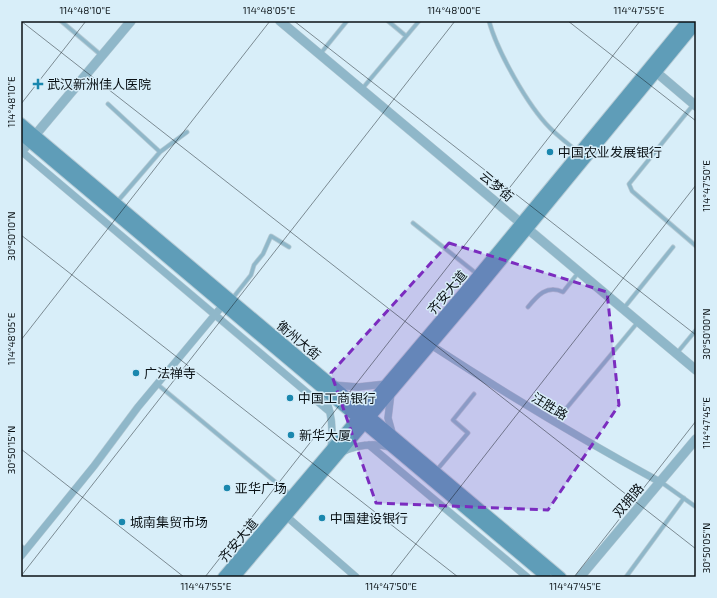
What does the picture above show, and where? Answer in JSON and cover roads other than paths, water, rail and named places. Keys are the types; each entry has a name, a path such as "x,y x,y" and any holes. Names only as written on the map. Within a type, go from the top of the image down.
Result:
{"main road":[{"name":"齐安大道","path":"389,387 431,345 524,226 578,153 687,21"},
{"name":"齐安大道","path":"223,577 292,496 335,451 389,387 478,275 524,226 696,24"},
{"name":"衡州大街","path":"21,123 32,138 227,303 333,385 393,448 546,577"},
{"name":"衡州大街","path":"21,135 32,138 116,203 321,388 393,436 560,577"},
{"name":"齐安大道","path":"235,577 286,516 335,451"}],"street":[{"path":"132,21 21,152 330,412"},
{"name":"云梦街","path":"282,22 696,370"},
{"path":"656,72 695,105"},
{"path":"23,550 157,384 215,315 227,303"},
{"name":"汪胜路","path":"431,345 503,393 660,482"},
{"path":"333,385 389,387 388,411 393,436"},
{"path":"321,388 330,412 335,451 369,445 393,448"},
{"name":"双拥路","path":"580,577 696,439"},
{"path":"369,445 528,577"},
{"path":"286,516 356,577"}],"lane":[{"path":"61,21 102,56"},
{"path":"320,54 347,21"},
{"path":"388,21 406,36"},
{"path":"362,89 419,21"},
{"path":"489,21 493,36 534,107 549,127 578,153"},
{"path":"108,104 160,152"},
{"path":"695,105 629,184 632,191 696,246"},
{"path":"116,203 160,152 187,132"},
{"path":"413,223 478,275"},
{"path":"227,303 251,275 254,265 263,254 271,236 289,247"},
{"path":"623,309 673,247"},
{"path":"528,307 539,295 547,290 556,289 563,292 579,272"},
{"path":"554,423 638,322"},
{"path":"677,354 696,330"},
{"path":"157,384 292,496"},
{"path":"436,472 468,433 453,420 474,394"},
{"path":"660,482 696,507"},
{"path":"626,577 684,498"}],"place":[{"name":"武汉新洲佳人医院","path":"38,84"},
{"name":"中国农业发展银行","path":"550,152"},
{"name":"广法禅寺","path":"136,373"},
{"name":"中国工商银行","path":"290,398"},
{"name":"新华大厦","path":"291,435"},
{"name":"亚华广场","path":"227,488"},
{"name":"中国建设银行","path":"322,518"},
{"name":"城南集贸市场","path":"122,522"}]}
